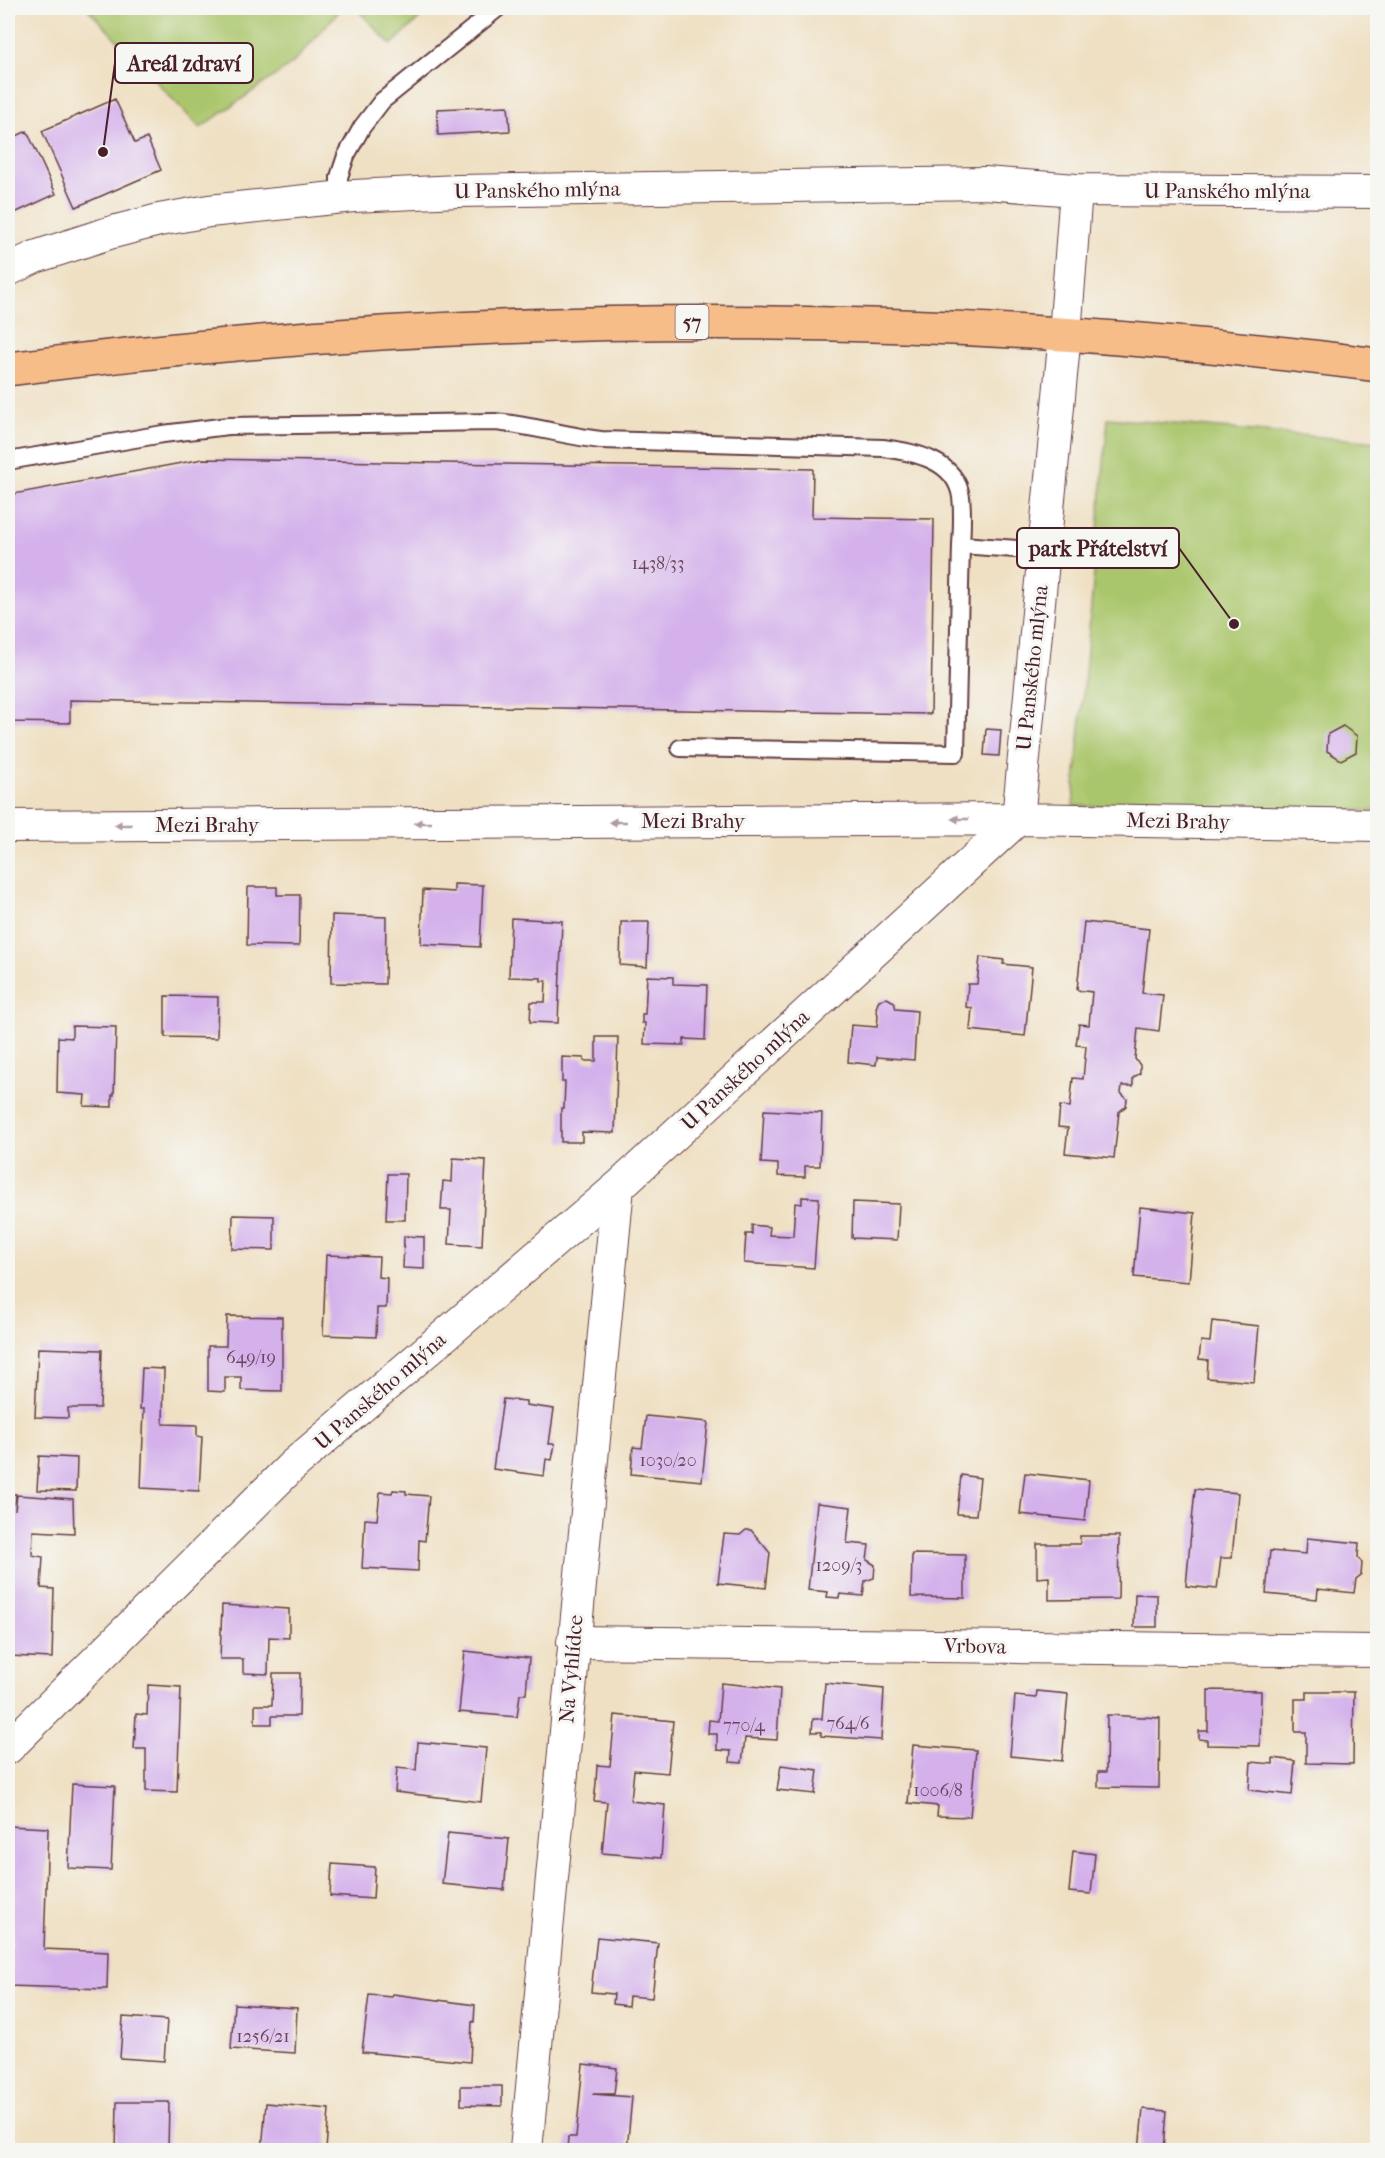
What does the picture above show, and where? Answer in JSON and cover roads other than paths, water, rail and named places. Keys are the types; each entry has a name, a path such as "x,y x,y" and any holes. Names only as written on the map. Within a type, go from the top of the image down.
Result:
{"main road":[{"name":"57","path":"8,369 200,346 402,331 675,322 962,327 1214,345 1377,365"}],"street":[{"name":"U Panského mlýna","path":"8,270 35,257 110,233 159,220 209,211 339,198 458,191 985,183 1076,190 1377,192"},
{"name":"U Panského mlýna","path":"8,1748 292,1466 618,1187 1018,819 1065,334 1076,190"},
{"name":"Mezi Brahy","path":"8,826 1018,819 1377,825"},
{"name":"Na Vyhlídce","path":"526,2151 618,1187"},
{"name":"Vrbova","path":"573,1642 1377,1651"}],"lane":[{"path":"339,198 339,177 346,156 362,128 382,101 498,8"},
{"path":"8,461 196,429 269,425 495,422 518,424 578,438 601,440 883,448 906,451 929,458 944,467 955,480 961,495 956,753 680,748"},
{"path":"961,545 1044,551"}],"place":[{"name":"Areál zdraví","path":"103,152"},
{"name":"park Přátelství","path":"1234,624"}]}
